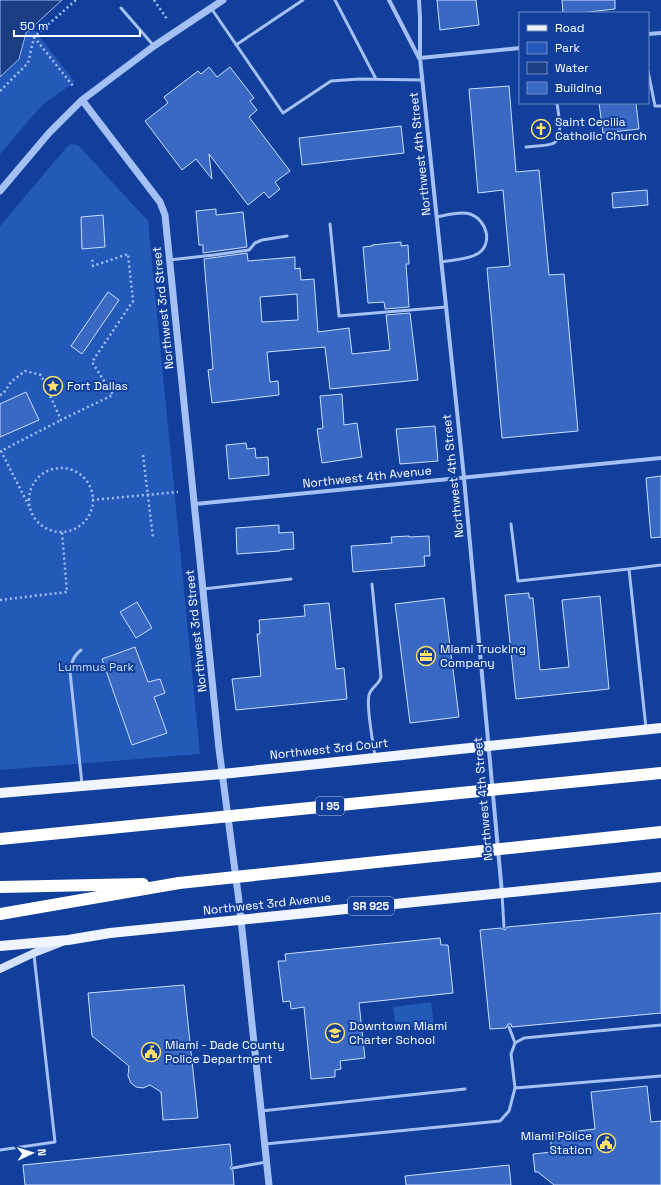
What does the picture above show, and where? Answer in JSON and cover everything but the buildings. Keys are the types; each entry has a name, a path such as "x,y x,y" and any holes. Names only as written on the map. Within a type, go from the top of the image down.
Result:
{"highway":[{"name":"I 95","path":"0,839 661,774"},
{"path":"0,914 32,910 179,883 661,832"},
{"path":"0,887 179,883"}],"main road":[{"name":"Northwest 3rd Court","path":"0,793 222,774 661,728"},
{"name":"Northwest 3rd Avenue","path":"0,946 68,940 110,933 502,892 661,877"},
{"name":"Northwest 3rd Avenue","path":"0,969 34,953 68,940"}],"street":[{"path":"0,190 49,133 82,100 154,46 223,0"},
{"name":"Northwest 4th Street","path":"389,0 420,58"},
{"name":"Northwest 4th Street","path":"419,0 422,80 464,478 502,892"},
{"path":"649,34 661,33"},
{"path":"420,58 519,48"},
{"name":"Northwest 3rd Street","path":"82,100 162,207 165,215 222,774 240,920 269,1185"},
{"name":"Northwest 4th Avenue","path":"195,504 661,458"}],"lane":[{"path":"236,45 303,0"},
{"path":"335,0 376,79"},
{"path":"121,8 154,46"},
{"path":"211,8 283,113 331,81 360,79 422,80"},
{"path":"649,79 655,106 661,106"},
{"path":"526,147 554,144 558,139 560,134 557,104"},
{"path":"437,217 469,213 482,221 487,237 485,245 476,255 442,262"},
{"path":"330,224 339,316 446,307"},
{"path":"169,260 249,250 255,243 262,240 287,236"},
{"path":"511,524 518,581 661,565"},
{"path":"629,569 646,730"},
{"path":"203,589 291,579"},
{"path":"372,584 380,671 380,681 372,689 368,699 375,757"},
{"path":"81,650 75,654 70,672 82,785"},
{"path":"502,892 504,928"},
{"path":"0,1150 55,1142 34,953"},
{"path":"515,1043 524,1038 661,1025"},
{"path":"264,1144 500,1121 510,1111 515,1088 511,1054 515,1043 509,1027"},
{"path":"515,1088 661,1076"},
{"path":"261,1111 465,1089"},
{"path":"233,1168 266,1162"}],"path":[{"path":"0,91 28,63 34,36 76,0"},
{"path":"154,0 167,19"},
{"path":"34,36 73,86"},
{"path":"30,508 29,497 31,487 36,479 44,472 64,468 74,471 82,476 92,494 92,505 89,515 82,524 72,530 62,532 51,530 41,525 34,517 1,451 113,395 92,362 133,301 128,254 92,266 92,257"},
{"path":"0,395 3,394 11,382 25,371 41,375 61,420"},
{"path":"143,455 153,538"},
{"path":"92,500 178,492"},
{"path":"0,600 67,592 62,532"}],"green space":[{"path":"32,27 75,82 45,103 0,154 0,77 19,59 26,33"},
{"name":"Lummus Park","path":"71,144 78,145 148,221 200,754 0,770 0,226"},
{"path":"431,1002 434,1024 396,1029 393,1007"}],"water":[{"path":"0,0 62,0 26,33 19,59 0,77"}],"place":[{"name":"Saint Cecilia Catholic Church","path":"541,129"},
{"name":"Fort Dallas","path":"53,386"},
{"name":"Miami Trucking Company","path":"426,656"},
{"name":"Downtown Miami Charter School","path":"335,1033"},
{"name":"Miami - Dade County Police Department","path":"151,1052"},
{"name":"Miami Police Station","path":"606,1143"}]}
